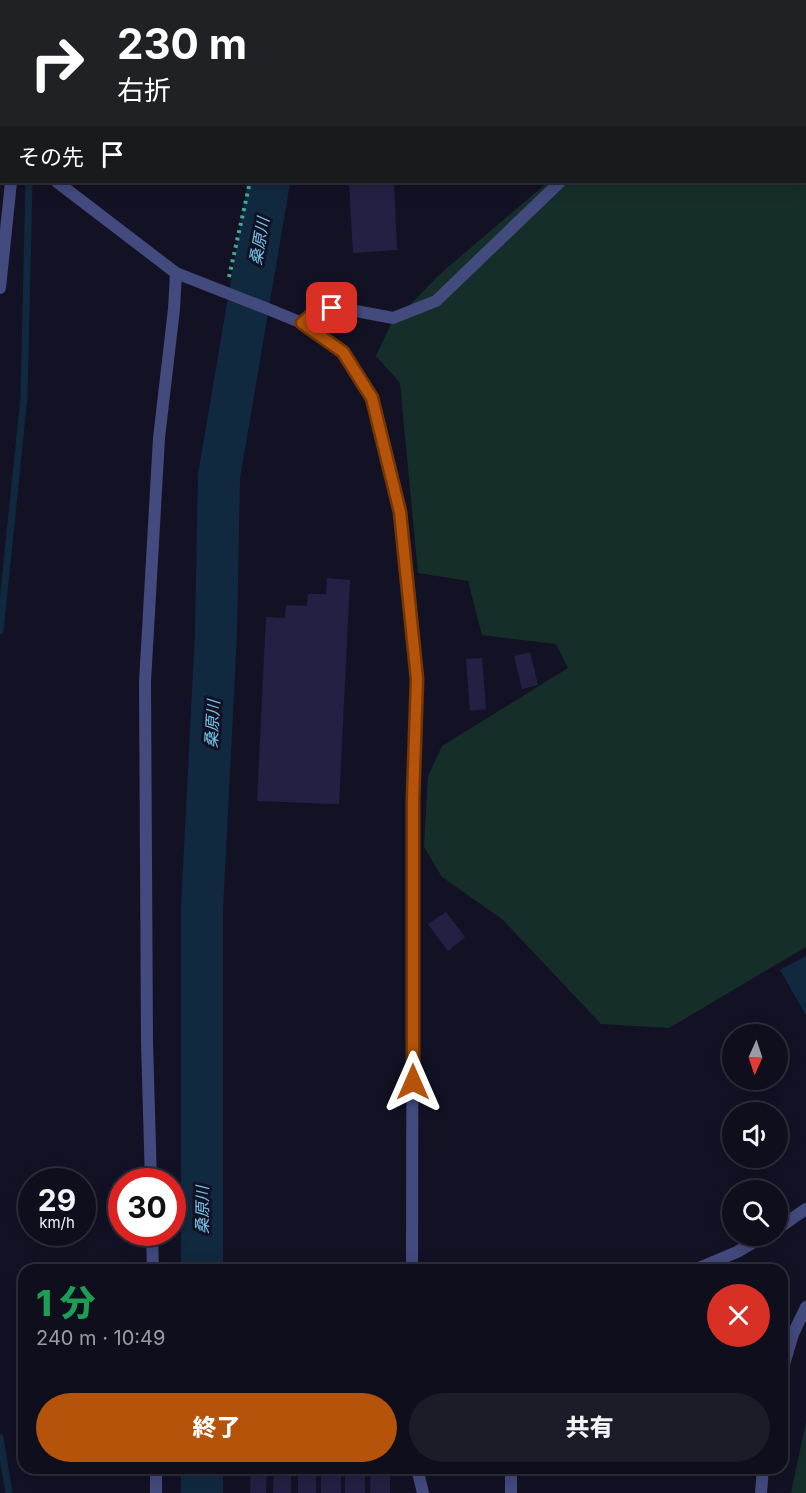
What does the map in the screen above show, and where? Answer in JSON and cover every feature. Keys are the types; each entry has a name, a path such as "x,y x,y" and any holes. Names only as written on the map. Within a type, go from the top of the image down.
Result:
{"street":[{"path":"0,288 11,183"},
{"path":"58,183 176,273 302,323 343,352 372,398 400,512 417,679 413,799 412,1264"},
{"path":"302,323 319,308 345,309 393,318 436,301 559,183"},
{"path":"150,1168 146,1030 145,681 159,438 176,273"},
{"path":"788,1221 806,1209"},
{"path":"152,1246 153,1264"},
{"path":"708,1264 747,1246"},
{"path":"788,1352 806,1307"},
{"path":"156,1474 156,1491"},
{"path":"418,1474 423,1493"},
{"path":"511,1474 511,1493"},
{"path":"760,1493 762,1474"}],"path":[{"path":"226,293 250,183"}],"green space":[{"path":"547,183 806,183 806,947 669,1028 601,1024 502,919 442,877 424,847 428,776 442,746 568,668 556,644 482,635 468,581 418,573 400,383 376,356 391,324 440,274"},
{"path":"806,1422 806,1493 791,1493"}],"water":[{"path":"806,956 806,1015 780,970"}],"building":[{"path":"349,183 394,183 397,250 353,253"},
{"path":"327,578 350,580 339,804 257,801 266,617 285,618 286,605 307,606 308,594 326,594"},
{"path":"530,652 538,685 522,689 514,656"},
{"path":"482,658 486,709 470,711 466,659"},
{"path":"446,912 465,937 448,951 428,924"},
{"path":"251,1474 267,1474 266,1493 250,1493"},
{"path":"274,1474 291,1474 291,1493 273,1493"},
{"path":"298,1474 316,1474 316,1493 298,1493"},
{"path":"321,1474 341,1474 341,1493 321,1493"},
{"path":"345,1474 365,1474 365,1493 345,1493"},
{"path":"371,1474 390,1474 390,1493 370,1493"}],"waterway":[{"path":"0,631 24,397 29,183"},
{"name":"桑原川","path":"202,1264 202,909 216,633 219,476 269,183"},
{"path":"0,1438 9,1493"},
{"name":"桑原川","path":"202,1474 202,1493"}],"route":[{"path":"332,308 319,308 302,323 343,352 372,398 400,512 417,679 413,799 413,1082"}]}
